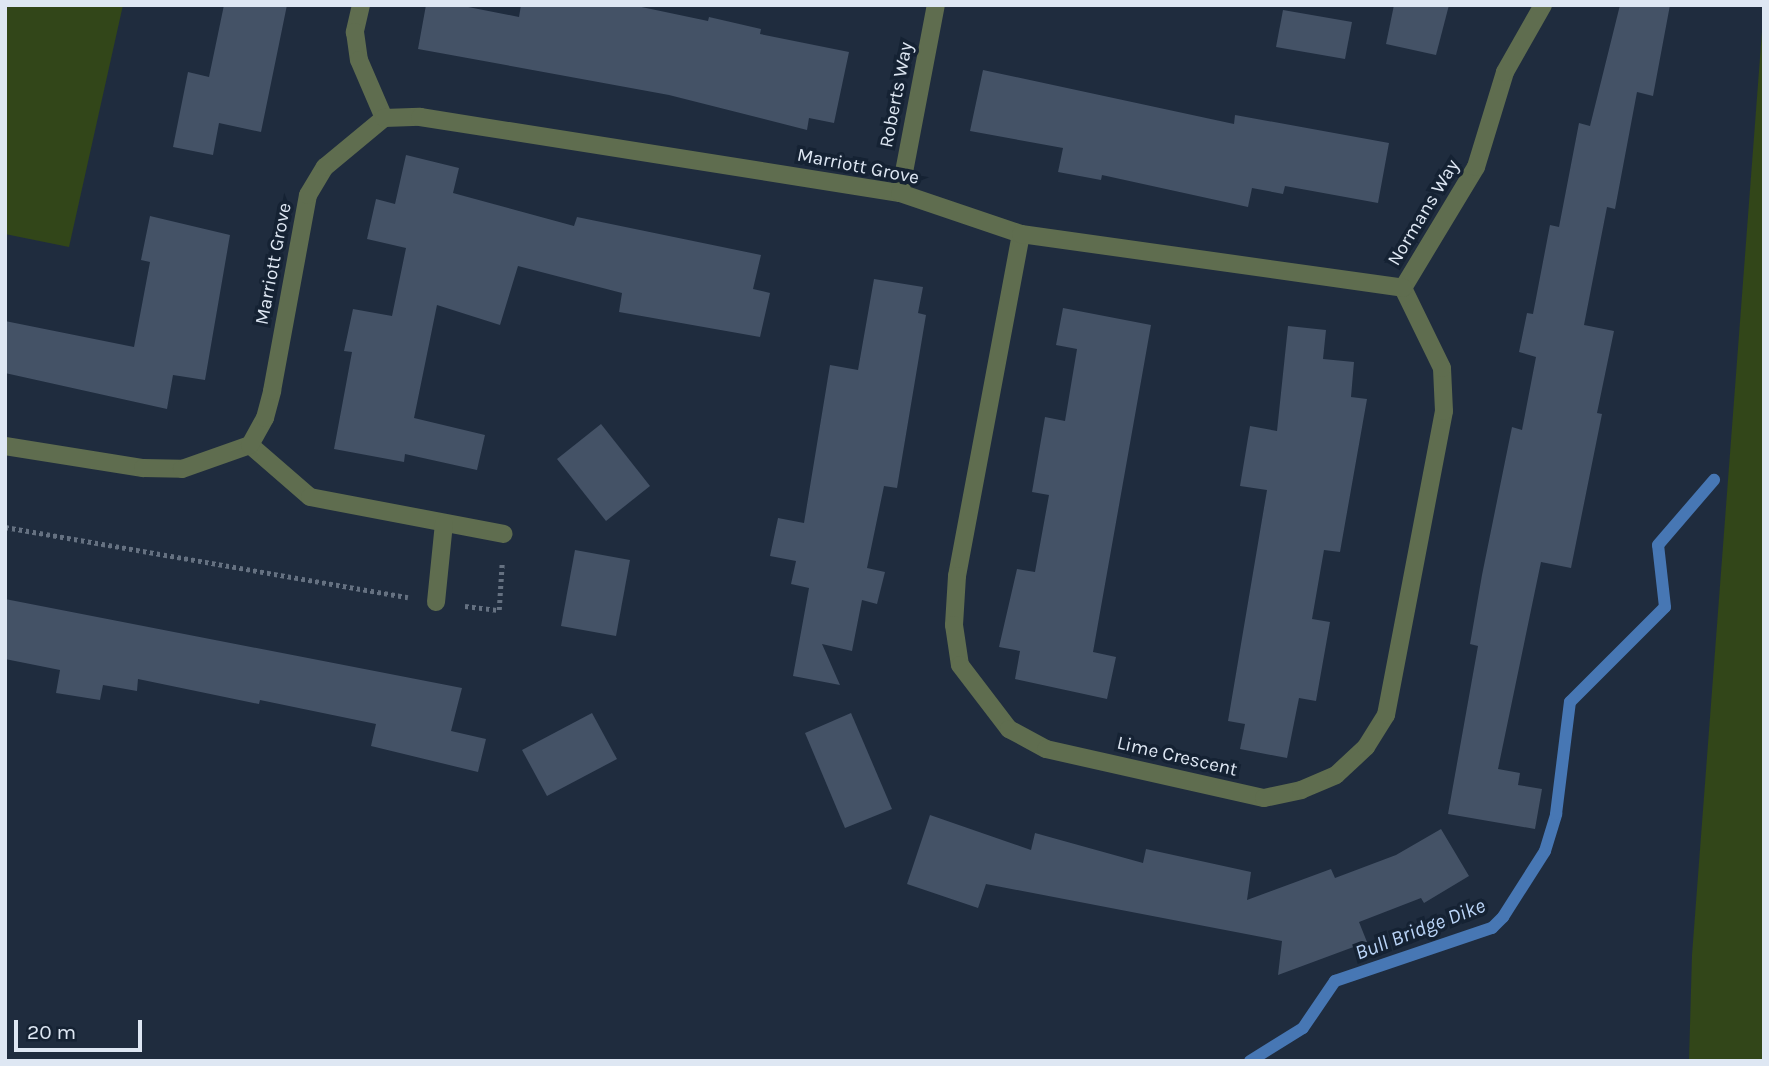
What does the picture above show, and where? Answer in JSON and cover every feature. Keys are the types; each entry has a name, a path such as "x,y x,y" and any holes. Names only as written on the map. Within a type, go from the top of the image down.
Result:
{"street":[{"path":"361,5 355,32 359,60 384,118"},
{"name":"Roberts Way","path":"900,193 936,5"},
{"name":"Normans Way","path":"1404,288 1476,167 1505,72 1543,5"},
{"name":"Marriott Grove","path":"250,445 265,418 272,391 308,195 325,167 384,118 420,117 900,193 1021,234 1404,288"},
{"name":"Lime Crescent","path":"1021,234 957,576 954,625 960,665 983,701 1009,729 1046,749 1264,798 1301,790 1336,775 1366,747 1386,715 1444,411 1442,368 1404,288"},
{"path":"5,446 143,468 182,469 250,445 310,497 504,534"},
{"path":"436,602 444,523"}],"path":[{"path":"5,527 436,602 499,610 504,534"}],"green space":[{"path":"5,5 123,5 69,247 5,234"},
{"path":"1764,5 1764,1061 1689,1061 1692,955"}],"building":[{"path":"224,5 287,5 261,132 219,123 213,155 173,147 188,72 209,77"},
{"path":"426,5 458,5 519,17 521,5 632,5 708,21 709,17 761,29 760,34 849,52 834,123 809,118 807,130 669,95 418,49"},
{"path":"1394,5 1449,5 1436,55 1386,44"},
{"path":"1620,5 1670,5 1653,96 1637,92 1615,209 1607,207 1584,325 1614,331 1597,413 1602,414 1571,568 1541,562 1498,769 1520,773 1518,785 1542,789 1535,829 1448,814 1478,646 1470,644 1482,575 1512,427 1522,430 1536,357 1519,352 1527,313 1533,314 1550,225 1559,227 1579,123 1590,126"},
{"path":"1283,10 1352,22 1345,59 1276,47"},
{"path":"983,70 1234,124 1235,115 1389,143 1378,203 1285,186 1283,194 1252,188 1248,207 1102,175 1101,180 1058,172 1063,148 970,131"},
{"path":"406,155 459,168 453,193 574,226 577,217 761,255 753,289 770,293 760,337 619,312 622,293 518,266 500,325 437,305 414,418 485,435 477,470 405,454 404,462 334,449 352,352 344,351 353,309 392,316 406,248 367,239 376,199 395,204"},
{"path":"150,216 230,235 205,380 173,375 167,409 5,373 5,321 134,347 150,262 141,260"},
{"path":"874,279 923,287 918,313 926,315 897,488 884,486 867,568 885,572 877,604 862,600 852,651 822,644 840,685 793,676 809,588 791,584 796,561 770,556 778,518 804,523 830,365 858,370"},
{"path":"1063,308 1151,325 1093,652 1116,657 1107,699 1015,679 1020,651 999,647 1017,569 1035,572 1049,495 1032,492 1045,417 1065,421 1077,349 1056,345"},
{"path":"1288,326 1326,330 1323,359 1354,362 1351,397 1367,399 1340,552 1324,550 1312,619 1330,622 1316,701 1299,698 1287,758 1240,749 1245,724 1228,721 1267,490 1240,486 1250,426 1277,431"},
{"path":"601,424 650,486 606,521 557,459"},
{"path":"575,550 630,560 616,636 561,626"},
{"path":"5,599 462,688 451,731 486,739 478,772 371,746 376,724 260,700 259,704 138,679 137,691 103,685 100,700 56,693 60,670 5,659"},
{"path":"592,713 617,759 547,796 522,750"},
{"path":"851,713 892,809 845,828 805,733"},
{"path":"930,815 1031,850 1035,833 1143,863 1146,849 1251,872 1247,900 1331,869 1335,878 1396,855 1441,829 1469,876 1424,903 1421,898 1359,922 1367,942 1278,975 1282,941 986,884 978,908 907,884"}],"waterway":[{"name":"Bull Bridge Dike","path":"1250,1061 1303,1028 1335,981 1492,928 1503,917 1545,851 1556,814 1570,702 1665,607 1658,545 1714,480"}]}
